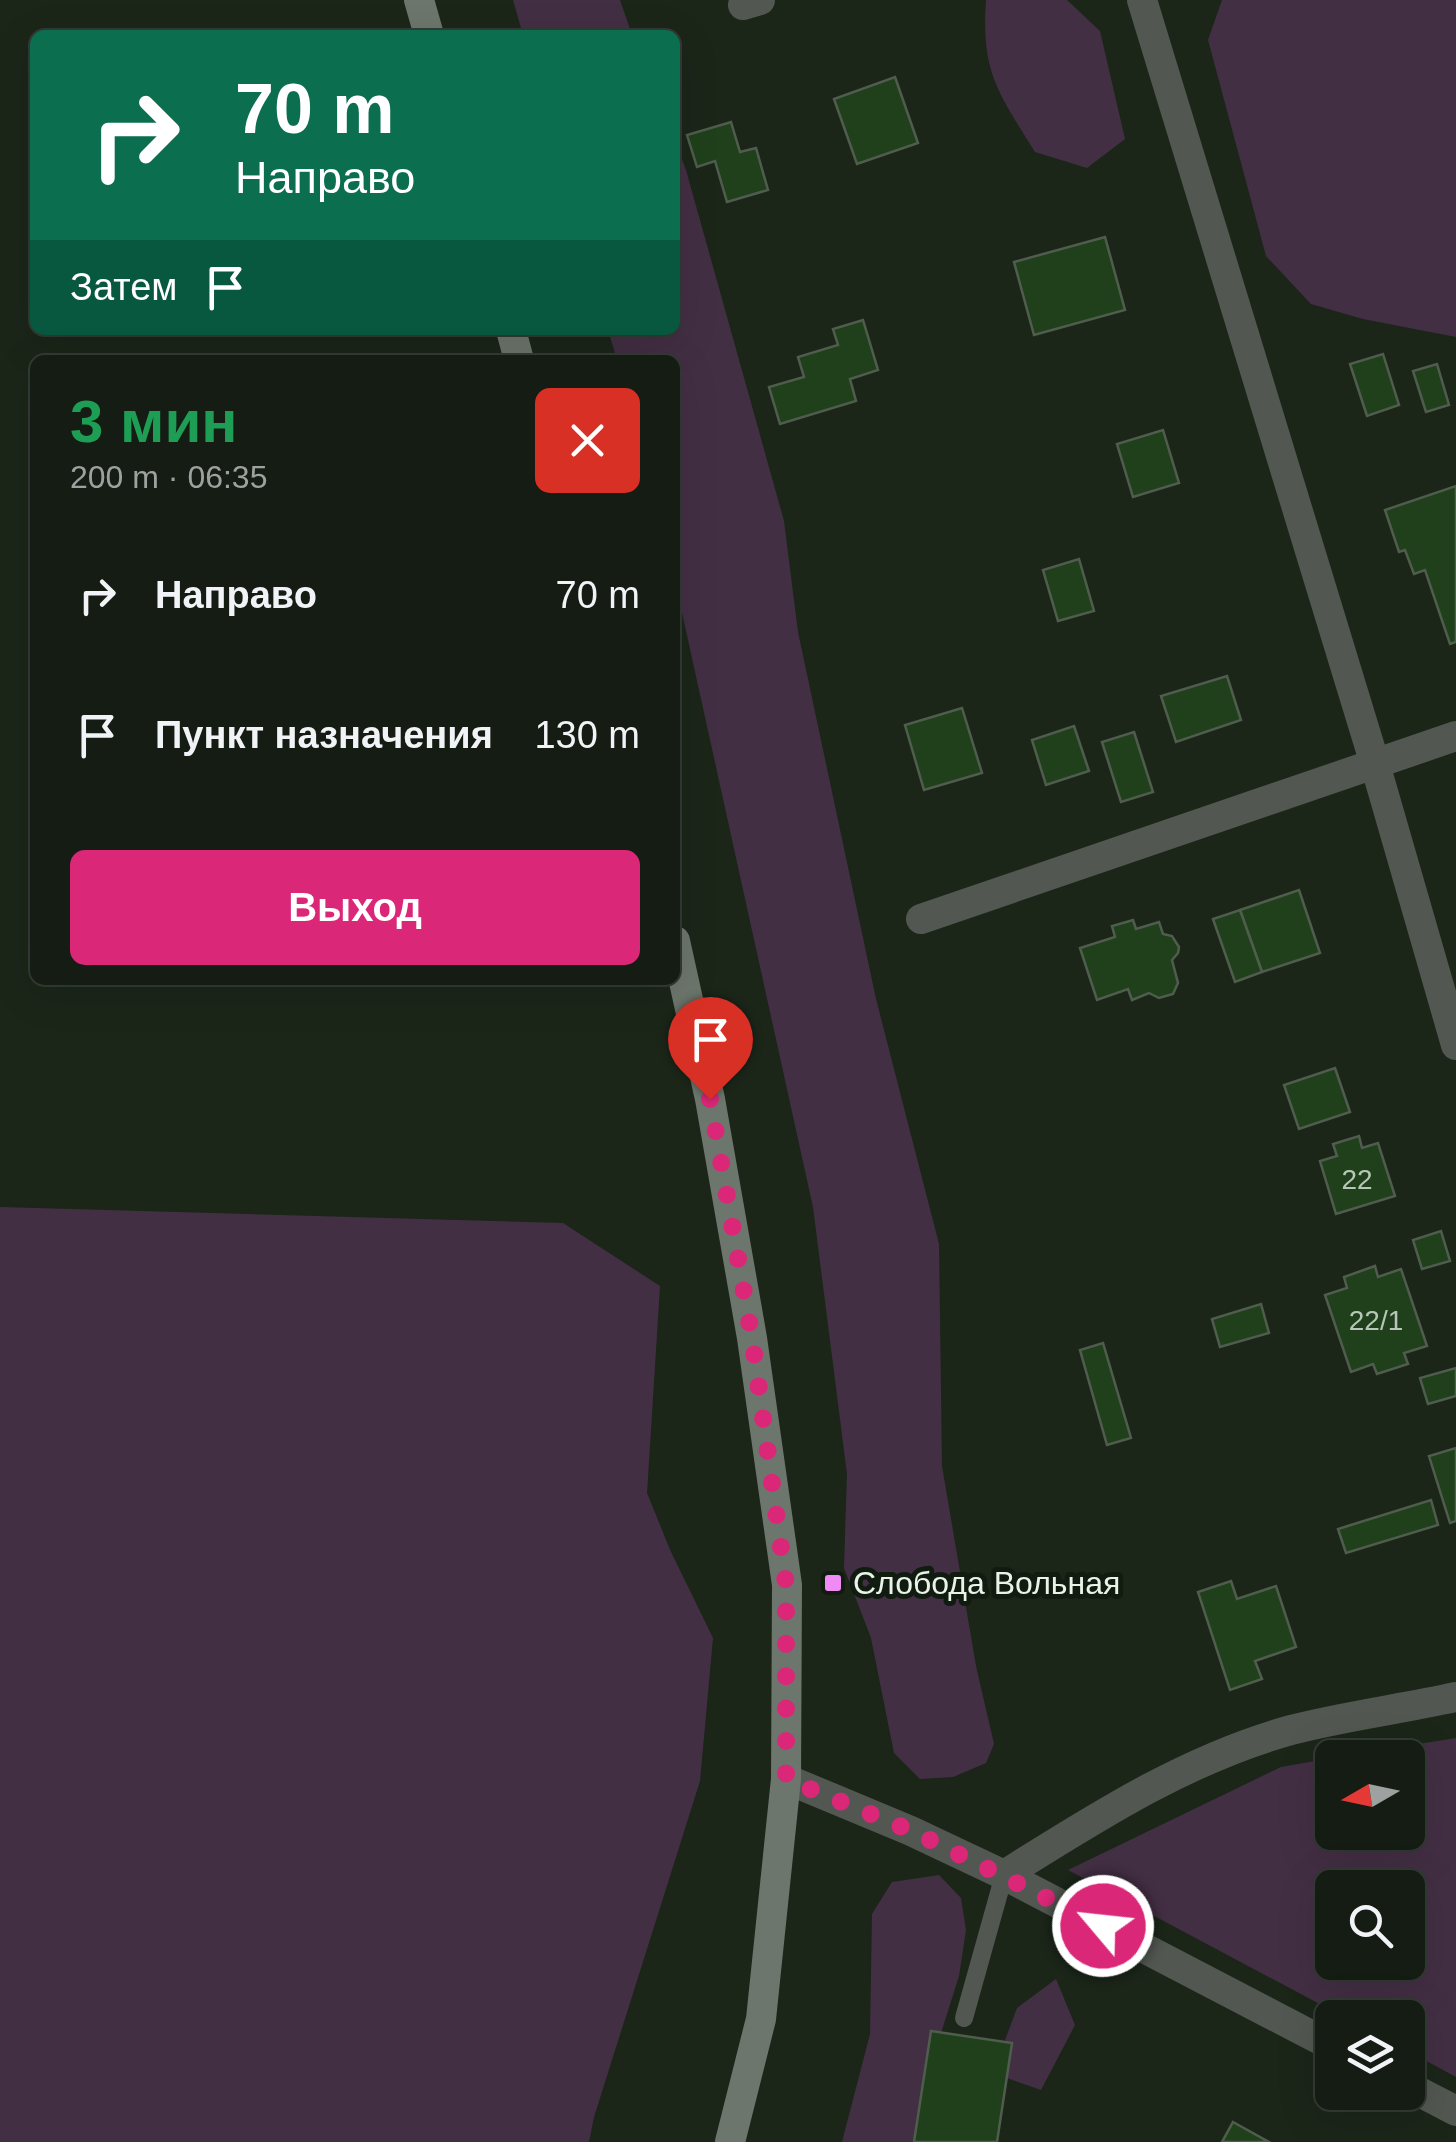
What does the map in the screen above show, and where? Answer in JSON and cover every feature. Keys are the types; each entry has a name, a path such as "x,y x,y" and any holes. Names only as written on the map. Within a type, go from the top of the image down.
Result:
{"street":[{"path":"419,0 427,30"},
{"path":"1142,0 1375,764 1456,1045"},
{"path":"922,920 1456,736"},
{"path":"680,964 710,1099 752,1338 784,1566 786,1779 761,2019 730,2142"},
{"path":"1004,1875 1123,1801 1232,1750 1291,1730 1456,1697"},
{"path":"786,1779 912,1831 1004,1875 1315,2037"},
{"path":"1425,2095 1456,2111"}],"lane":[{"path":"964,2018 1004,1875"}],"shaded area":[{"path":"513,0 620,0 630,30 522,30"},
{"path":"986,0 1067,0 1100,31 1125,139 1087,168 1035,152 995,81 986,46"},
{"path":"1222,0 1456,0 1456,337 1363,319 1311,304 1266,256 1208,40"},
{"path":"680,154 784,521 798,632 876,999 939,1244 942,1466 976,1666 994,1744 986,1763 953,1777 920,1779 894,1753 871,1638 844,1568 847,1474 813,1207 680,604 680,355 616,355 610,335 680,335"},
{"path":"0,1207 563,1223 660,1286 647,1493 713,1638 700,1781 589,2142 0,2142"},
{"path":"1456,1738 1456,2077 1425,2060 1425,2000 1315,2002 1068,1870 1281,1767 1315,1761 1315,1850 1425,1850 1425,1743"},
{"path":"939,1875 961,1898 966,1930 959,1976 936,2049 922,2142 842,2142 870,2034 872,1914 892,1882"},
{"path":"1056,1979 1075,2025 1041,2090 1007,2078 1002,2048 1017,2008"}],"building":[{"path":"895,77 918,143 857,164 834,99"},
{"path":"731,122 740,152 756,148 768,190 727,202 715,161 697,167 687,135"},
{"path":"1105,237 1125,310 1034,335 1014,262"},
{"path":"863,320 878,370 850,379 856,401 780,424 769,387 804,377 798,357 838,345 833,329"},
{"path":"1383,354 1399,405 1367,416 1350,364"},
{"path":"1437,364 1449,405 1426,412 1413,371"},
{"path":"1163,430 1179,483 1133,497 1117,444"},
{"path":"1456,486 1456,642 1450,644 1425,570 1414,574 1405,550 1399,552 1385,510"},
{"path":"1079,559 1094,611 1058,621 1043,570"},
{"path":"1227,676 1241,720 1176,742 1161,696"},
{"path":"962,708 982,773 924,790 905,725"},
{"path":"1074,726 1089,771 1046,785 1032,740"},
{"path":"1134,732 1153,792 1121,802 1102,742"},
{"path":"1299,890 1320,953 1262,972 1240,910"},
{"path":"1240,910 1262,972 1235,982 1213,919"},
{"path":"1133,920 1136,929 1159,922 1163,934 1172,936 1179,947 1172,960 1178,983 1173,994 1159,998 1149,993 1132,1000 1128,989 1097,1000 1080,948 1115,937 1112,926"},
{"path":"1335,1068 1350,1112 1299,1129 1284,1085"},
{"path":"1359,1136 1362,1148 1378,1143 1395,1196 1336,1214 1320,1161 1337,1156 1333,1144"},
{"path":"1441,1231 1450,1261 1422,1269 1413,1240"},
{"path":"1375,1266 1378,1277 1401,1269 1427,1346 1404,1353 1408,1364 1377,1374 1373,1364 1351,1372 1325,1295 1347,1288 1344,1277"},
{"path":"1261,1304 1269,1333 1220,1347 1212,1319"},
{"path":"1103,1343 1131,1438 1107,1445 1080,1350"},
{"path":"1456,1368 1456,1396 1428,1404 1420,1378"},
{"path":"1456,1448 1456,1521 1450,1523 1429,1456"},
{"path":"1431,1500 1438,1525 1346,1553 1338,1529"},
{"path":"1231,1581 1237,1599 1276,1586 1296,1647 1255,1661 1262,1679 1230,1690 1198,1592"},
{"path":"931,2031 1012,2043 997,2142 914,2142"},
{"path":"1233,2122 1269,2142 1222,2142"}],"place":[{"name":"Слобода Вольная","path":"833,1583"}],"route":[{"path":"710,1099 752,1338 786,1584 786,1779 912,1831 1103,1926"}]}
